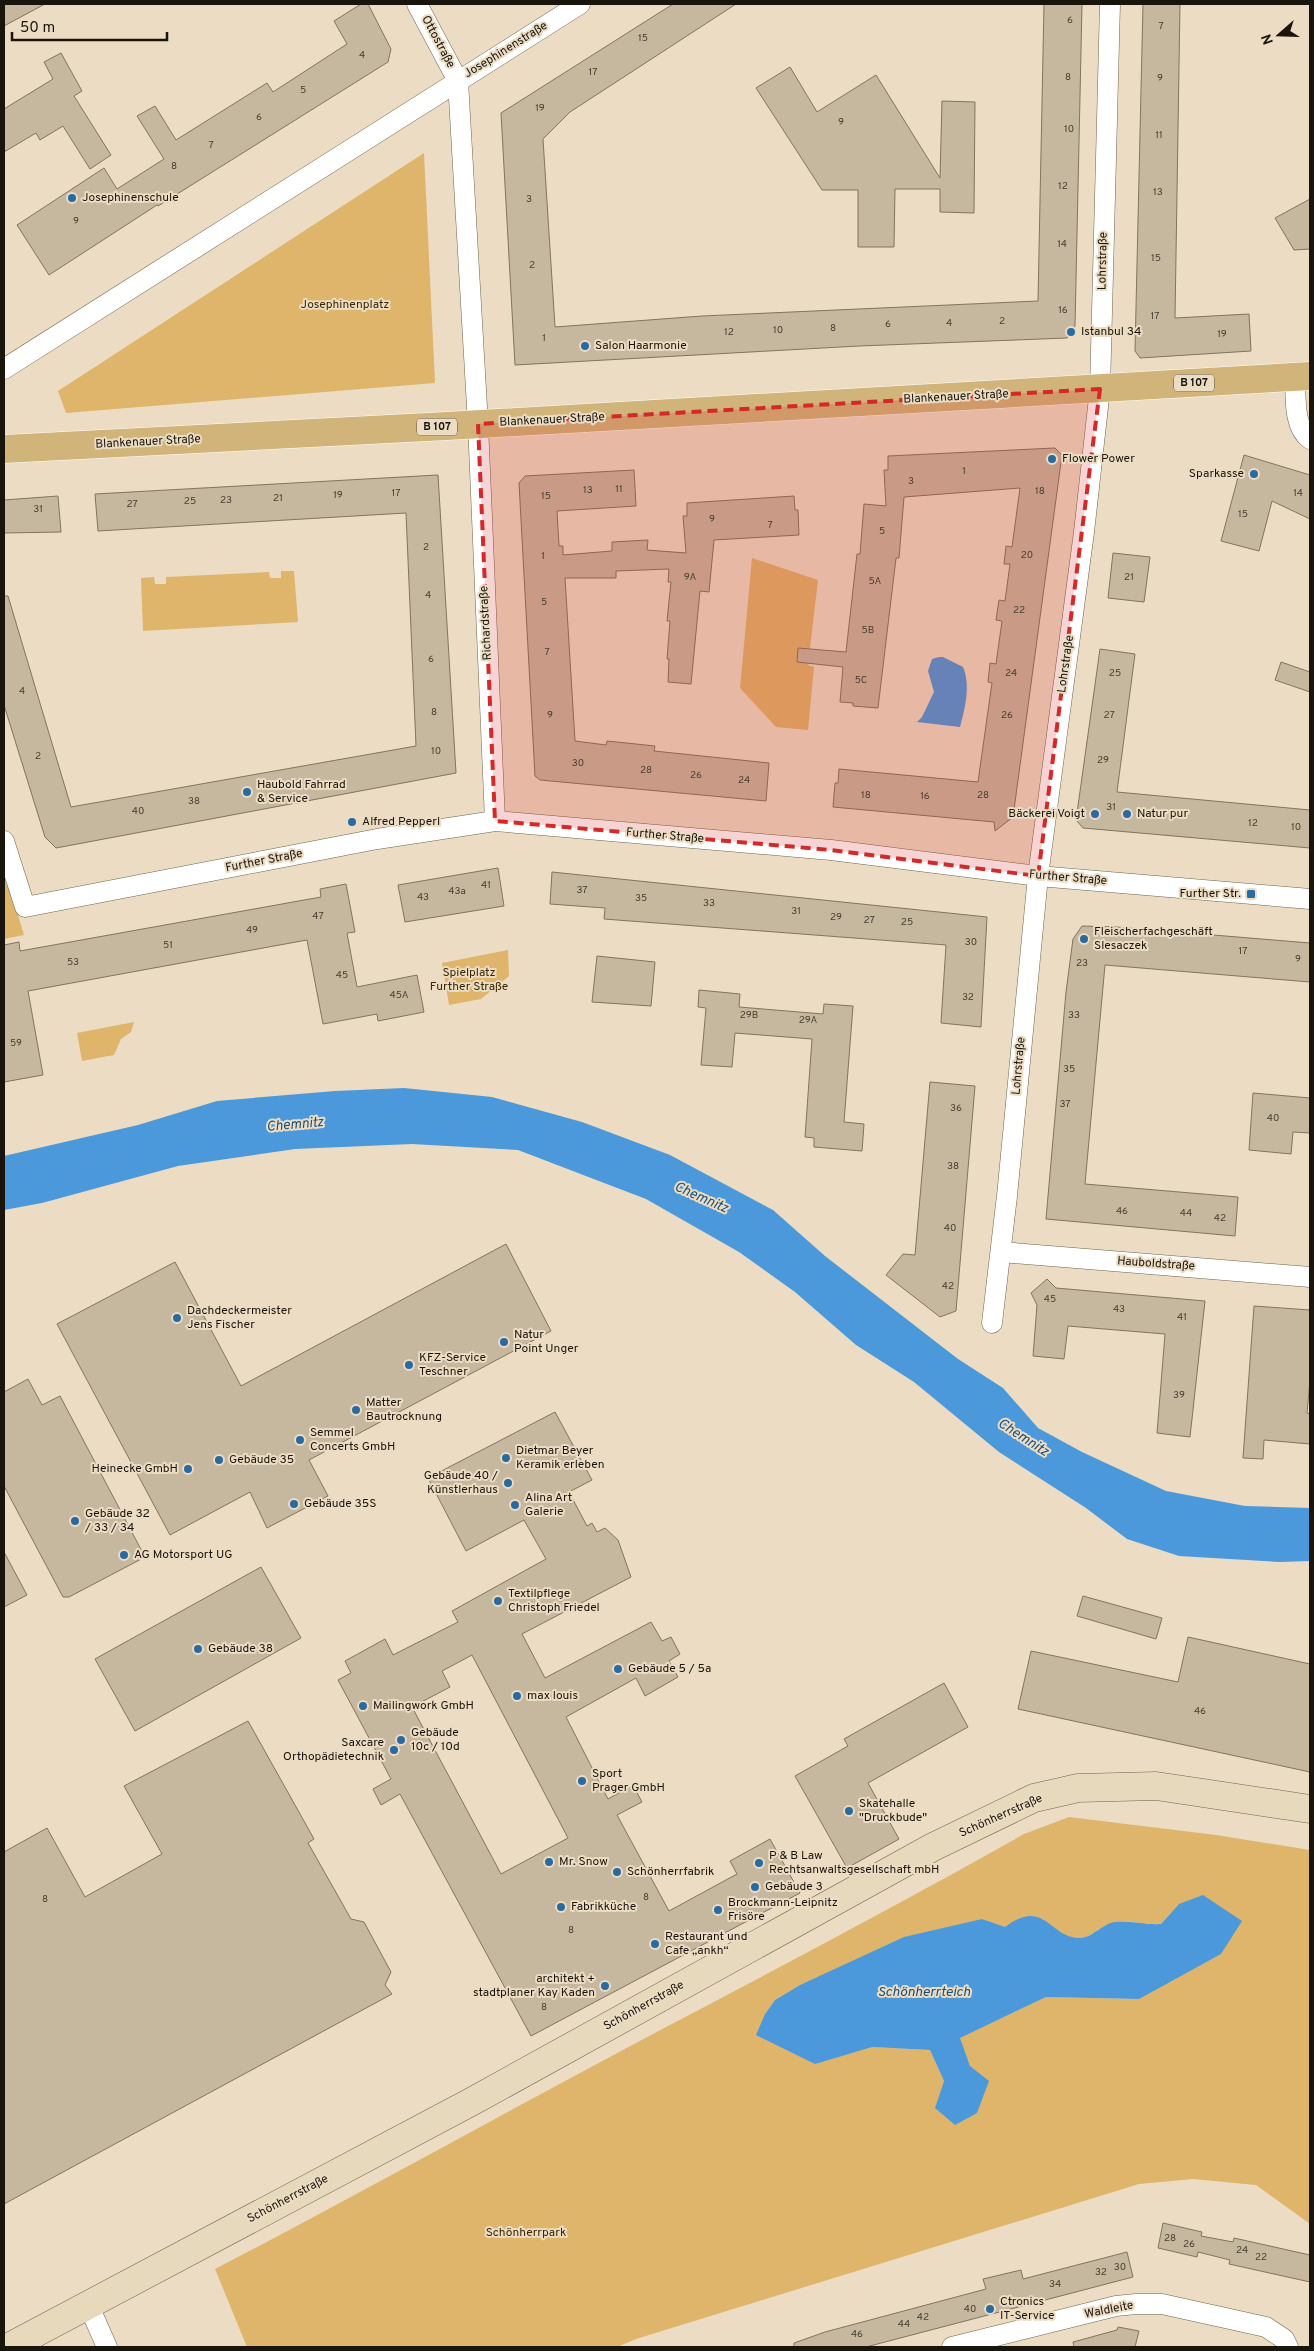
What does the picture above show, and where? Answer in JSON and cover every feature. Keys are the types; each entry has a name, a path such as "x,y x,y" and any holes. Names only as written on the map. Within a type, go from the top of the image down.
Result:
{"main road":[{"name":"B 107","path":"1100,389 1303,376"},
{"name":"Blankenauer Straße","path":"4,449 1100,389"},
{"name":"Schönherrstraße","path":"9,2347 471,2102 927,1850 1034,1798 1078,1788 1156,1786 1310,1809"}],"street":[{"name":"Ottostraße","path":"418,4 458,81"},
{"name":"Josephinenstraße","path":"458,81 580,4"},
{"name":"Lohrstraße","path":"992,1323 1001,1252 1038,876 1084,532 1100,389 1110,4"},
{"path":"4,369 458,81 478,424"},
{"path":"1303,376 1300,426 1305,436 1310,440"},
{"name":"Richardstraße","path":"478,424 495,821"},
{"name":"Further Straße","path":"4,841 25,908 377,839 495,821 831,850 1038,876 1310,899"},
{"name":"Hauboldstraße","path":"1001,1252 1310,1277"},
{"path":"88,2304 107,2347"},
{"name":"Waldleite","path":"952,2347 1116,2306 1162,2304 1266,2327 1284,2339 1288,2347"}],"highlighted area":[{"path":"1100,389 1038,876 831,850 495,821 478,424"}],"green space":[{"name":"Josephinenplatz","path":"424,153 435,383 66,413 58,391"},
{"path":"752,558 818,580 808,665 814,667 808,730 776,727 740,688"},
{"path":"281,571 294,571 298,622 143,631 141,578 154,577 155,584 166,584 166,577 269,572 270,578 281,578"},
{"path":"4,869 24,935 4,939"},
{"name":"Spielplatz Further Straße","path":"508,950 509,976 481,999 449,1005 442,963"},
{"path":"134,1022 131,1032 121,1039 114,1055 82,1061 77,1033"},
{"name":"Schönherrpark","path":"1069,1817 1216,1835 1310,1850 1310,2224 1256,2185 1193,2179 1139,2184 636,2339 617,2347 247,2347 215,2269 858,1925 1024,1834","holes":["1179,1904 1139,1999 1046,1997 959,2038 970,2066 936,2108 944,2081 930,2050 872,2047 765,2014 775,2000 800,1985 836,1970 982,1919 1005,1928 1029,1916 1046,1921 1069,1936 1080,1938 1117,1922 1129,1921 1161,1924"]}],"water":[{"path":"943,657 963,667 967,689 960,727 917,722 922,717 934,692 928,671 932,659"},
{"name":"Chemnitz","path":"404,1088 492,1097 582,1122 670,1155 773,1210 825,1256 958,1359 1003,1388 1038,1428 1082,1452 1166,1491 1245,1506 1310,1508 1310,1561 1280,1562 1179,1556 1127,1539 1086,1508 999,1452 914,1382 856,1345 795,1292 739,1252 646,1199 518,1150 412,1144 295,1149 178,1166 42,1203 4,1210 4,1156 138,1125 217,1101 335,1091"},
{"name":"Schönherrteich","path":"1203,1895 1242,1921 1221,1954 1139,1999 1046,1997 960,2038 970,2066 989,2081 977,2113 955,2125 935,2108 944,2081 930,2050 872,2047 815,2064 756,2035 765,2014 775,2000 800,1985 904,1937 982,1919 1005,1927 1018,1919 1029,1916 1038,1917 1061,1932 1080,1938 1089,1936 1106,1925 1115,1922 1161,1924 1179,1904"}],"building":[{"path":"4,4 45,4 4,26"},
{"path":"361,4 368,4 391,49 388,62 157,205 49,275 17,225 104,168 117,189 164,159 137,116 155,106 176,140 267,83 273,92 347,44 334,21"},
{"path":"673,4 736,4 570,112 543,139 555,327 702,316 1038,301 1044,4 1082,4 1075,326 1067,338 859,346 515,365 501,113"},
{"path":"1143,4 1180,4 1175,318 1249,314 1251,351 1140,358 1135,351"},
{"path":"61,53 82,91 74,96 111,155 90,169 63,126 40,140 36,133 4,152 4,109 53,79 44,62"},
{"path":"790,67 817,112 876,75 940,178 942,101 975,102 974,213 940,212 940,189 895,189 894,247 858,247 858,190 822,190 756,88"},
{"path":"1310,199 1310,249 1294,250 1275,218"},
{"path":"1055,448 1062,455 1013,817 995,831 994,822 833,807 835,783 838,783 839,769 978,782 992,683 988,682 990,663 996,664 1002,621 996,620 999,600 1005,601 1010,564 1004,564 1006,546 1012,547 1020,488 904,497 899,558 896,558 878,708 853,706 853,703 840,702 843,667 797,662 798,648 846,652 857,554 860,554 864,504 886,506 884,470 888,470 888,456"},
{"path":"1244,455 1310,475 1310,519 1272,501 1259,551 1221,541"},
{"path":"634,470 636,506 557,511 559,546 563,546 563,555 612,551 612,542 648,540 647,550 686,553 683,516 687,516 687,503 794,496 795,510 798,510 799,535 714,540 709,592 700,591 691,684 668,682 669,659 667,659 670,621 667,621 671,582 668,582 669,569 616,571 616,578 565,578 575,741 606,745 607,741 655,746 654,751 769,763 766,801 540,780 535,776 519,483 525,476"},
{"path":"438,475 456,773 56,848 45,837 4,705 4,596 8,596 71,807 416,746 406,513 98,531 95,494"},
{"path":"58,496 61,532 4,533 4,500"},
{"path":"1113,553 1150,557 1144,602 1108,598"},
{"path":"1100,649 1135,654 1117,792 1310,810 1310,848 1083,828 1076,820"},
{"path":"1281,662 1310,672 1310,692 1275,680"},
{"path":"498,868 504,906 405,922 398,885"},
{"path":"552,872 987,917 981,1027 941,1023 946,945 604,919 605,908 550,904"},
{"path":"346,884 355,932 347,933 357,987 417,975 424,1012 378,1021 377,1014 323,1024 307,940 28,991 43,1075 4,1082 4,945 19,942 20,951 321,897 320,889"},
{"path":"1082,926 1116,927 1310,943 1310,982 1105,965 1085,1184 1238,1197 1235,1236 1046,1219 1066,992 1073,939"},
{"path":"597,956 655,962 651,1006 592,1002"},
{"path":"699,990 740,994 739,1007 823,1014 824,1004 853,1006 844,1122 864,1124 862,1151 814,1147 814,1138 805,1137 812,1039 735,1033 732,1067 701,1065 706,1008 698,1007"},
{"path":"930,1082 975,1086 956,1311 940,1317 886,1275 903,1254 915,1255"},
{"path":"1253,1093 1310,1098 1310,1133 1293,1132 1291,1154 1249,1150"},
{"name":"Gebäude 35","path":"506,1244 551,1331 309,1460 328,1496 267,1528 250,1492 170,1535 57,1324 175,1262 241,1386"},
{"path":"1047,1279 1056,1288 1205,1301 1190,1437 1157,1433 1165,1334 1068,1326 1064,1359 1033,1356 1037,1305 1031,1293"},
{"path":"1254,1306 1310,1310 1310,1380 1307,1413 1310,1414 1310,1444 1264,1440 1263,1459 1243,1458"},
{"name":"Gebäude 32 / 33 / 34","path":"28,1379 42,1405 60,1396 145,1557 69,1597 63,1597 4,1486 4,1392"},
{"path":"555,1412 592,1480 569,1492 587,1526 592,1523 597,1532 605,1528 618,1540 631,1577 522,1634 545,1678 651,1622 662,1641 671,1637 680,1654 669,1661 678,1677 645,1696 636,1678 566,1717 608,1799 633,1785 642,1802 617,1815 669,1911 737,1874 730,1861 770,1839 800,1893 531,2036 400,1794 381,1805 373,1789 391,1779 338,1680 351,1673 345,1661 385,1639 393,1655 458,1622 452,1611 546,1559 524,1520 466,1551 428,1478","holes":["472,1655 568,1838 501,1874 412,1707 450,1687 442,1671"]},
{"path":"4,1552 27,1595 4,1607"},
{"name":"Gebäude 38","path":"261,1567 301,1638 135,1731 95,1659"},
{"path":"1083,1596 1162,1618 1156,1639 1077,1616"},
{"path":"1188,1637 1310,1664 1310,1772 1018,1709 1031,1651 1178,1682"},
{"path":"944,1683 968,1727 868,1783 899,1839 847,1868 795,1776 848,1746 844,1739"},
{"path":"248,1721 314,1839 308,1843 351,1919 364,1922 391,1972 385,1985 392,1994 4,2204 4,1852 47,1828 85,1897 162,1854 124,1786"},
{"path":"1163,2223 1202,2232 1201,2236 1233,2242 1234,2238 1310,2255 1310,2282 1229,2264 1230,2260 1198,2252 1197,2257 1158,2248"},
{"path":"1127,2252 1133,2277 866,2347 794,2347 794,2343 825,2332 986,2289 983,2279 1021,2270 1023,2279"},
{"path":"1118,2327 1139,2331 1135,2347 1074,2347 1073,2342 1117,2330"}],"place":[{"name":"Josephinenschule","path":"72,198"},
{"name":"Istanbul 34","path":"1071,332"},
{"name":"Salon Haarmonie","path":"585,346"},
{"name":"Flower Power","path":"1052,459"},
{"name":"Sparkasse","path":"1254,474"},
{"name":"Haubold Fahrrad & Service","path":"247,792"},
{"name":"Bäckerei Voigt","path":"1095,814"},
{"name":"Natur pur","path":"1127,814"},
{"name":"Alfred Pepperl","path":"352,822"},
{"name":"Further Str.","path":"1251,894"},
{"name":"Fleischerfachgeschäft Slesaczek","path":"1084,939"},
{"name":"Dachdeckermeister Jens Fischer","path":"177,1318"},
{"name":"Natur Point Unger","path":"504,1342"},
{"name":"KFZ-Service Teschner","path":"409,1365"},
{"name":"Matter Bautrocknung","path":"356,1410"},
{"name":"Semmel Concerts GmbH","path":"300,1440"},
{"name":"Dietmar Beyer Keramik erleben","path":"506,1458"},
{"name":"Gebäude 35","path":"219,1460"},
{"name":"Heinecke GmbH","path":"188,1469"},
{"name":"Gebäude 40 / Künstlerhaus","path":"508,1483"},
{"name":"Gebäude 35S","path":"294,1504"},
{"name":"Alina Art Galerie","path":"515,1505"},
{"name":"Gebäude 32 / 33 / 34","path":"75,1521"},
{"name":"AG Motorsport UG","path":"124,1555"},
{"name":"Textilpflege Christoph Friedel","path":"498,1601"},
{"name":"Gebäude 38","path":"198,1649"},
{"name":"Gebäude 5 / 5a","path":"618,1669"},
{"name":"max louis","path":"517,1696"},
{"name":"Mailingwork GmbH","path":"363,1706"},
{"name":"Gebäude 10c / 10d","path":"401,1740"},
{"name":"Saxcare Orthopädietechnik","path":"394,1750"},
{"name":"Sport Prager GmbH","path":"582,1781"},
{"name":"Skatehalle \"Druckbude\"","path":"849,1811"},
{"name":"Mr. Snow","path":"549,1862"},
{"name":"P & B Law Rechtsanwaltsgesellschaft mbH","path":"759,1863"},
{"name":"Schönherrfabrik","path":"617,1872"},
{"name":"Gebäude 3","path":"755,1887"},
{"name":"Fabrikküche","path":"561,1907"},
{"name":"Brockmann-Leipnitz Frisöre","path":"718,1910"},
{"name":"Restaurant und Cafe „ankh“","path":"655,1944"},
{"name":"architekt + stadtplaner Kay Kaden","path":"605,1986"},
{"name":"Ctronics IT-Service","path":"990,2309"}]}
